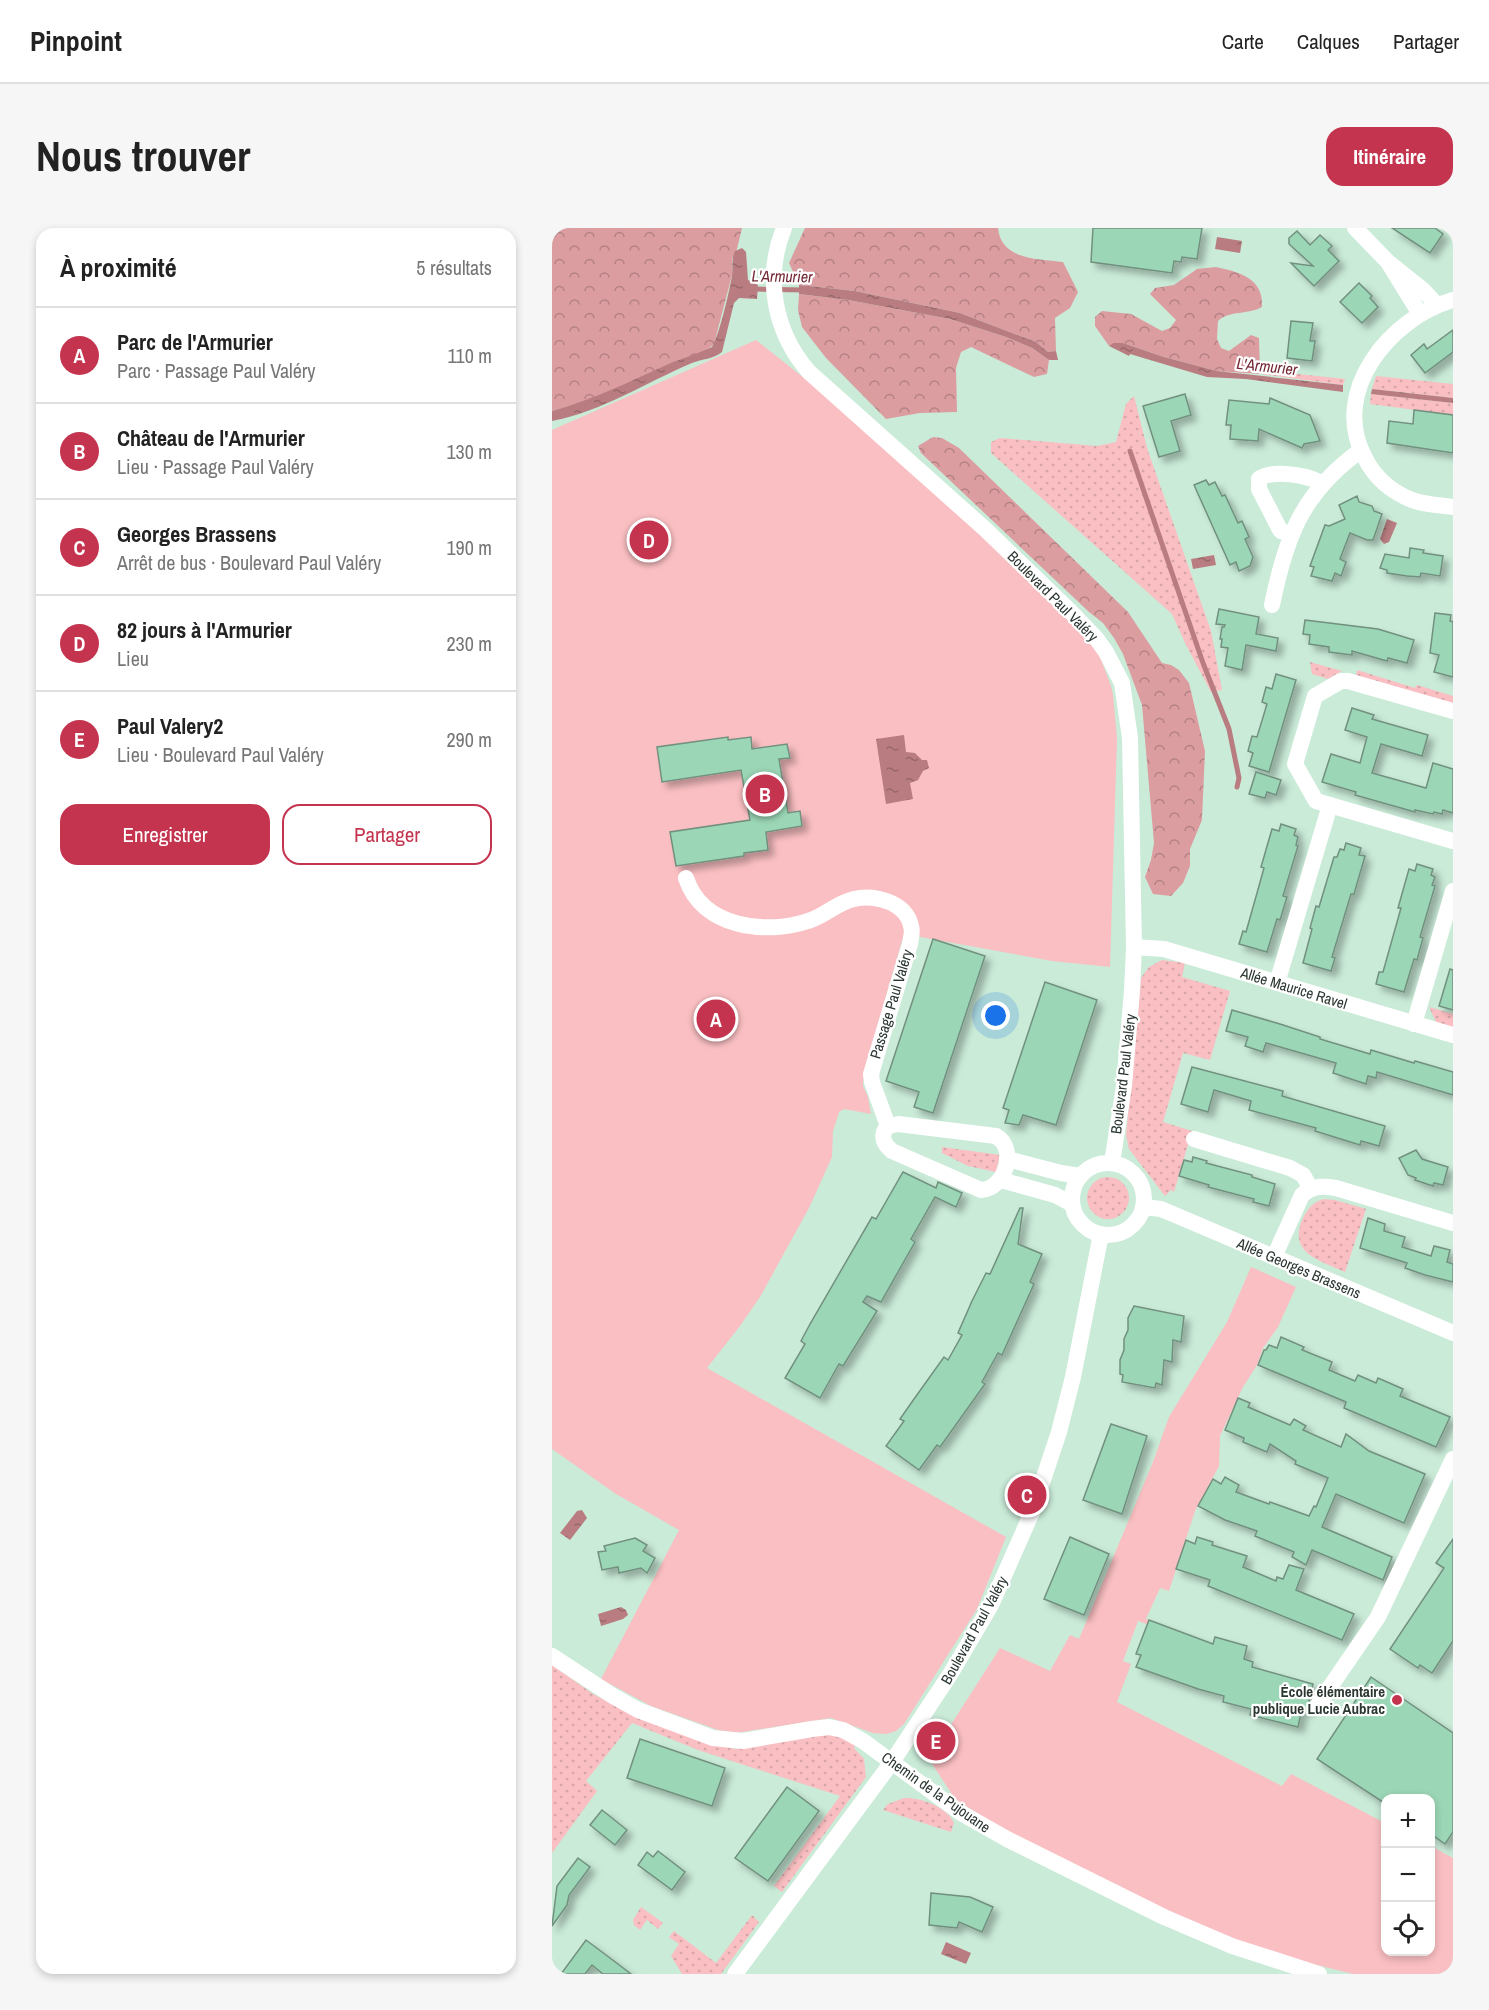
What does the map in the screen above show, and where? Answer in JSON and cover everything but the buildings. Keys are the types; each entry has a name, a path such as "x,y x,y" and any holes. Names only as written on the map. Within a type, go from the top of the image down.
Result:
{"street":[{"name":"Boulevard Paul Valéry","path":"784,228 774,261 774,287 781,326 798,359 809,372 933,481 1062,602 1096,638 1122,683 1130,738 1134,947 1124,1086 1112,1163"},
{"path":"1355,228 1388,262 1423,290 1445,303"},
{"path":"1388,262 1420,314"},
{"path":"1445,303 1420,314 1390,339 1376,355 1362,377 1356,398 1355,419 1356,436 1361,450 1367,463 1379,478 1396,492 1414,501 1453,507"},
{"path":"1272,605 1292,534 1308,501 1335,471 1361,450"},
{"path":"1292,534 1283,532 1279,528 1259,489 1259,479 1270,474 1311,476 1322,484"},
{"path":"1453,711 1348,681 1341,681 1317,695 1295,766 1314,800 1453,841"},
{"path":"1277,983 1330,805"},
{"name":"Passage Paul Valéry","path":"686,878 695,896 710,911 734,923 748,926 771,927 806,922 837,905 866,898 887,901 898,908 909,919 912,927 910,944 871,1074 888,1126 883,1138 887,1148 981,1190 993,1187 1001,1180 1055,1194 1072,1204"},
{"path":"1414,1023 1453,891"},
{"name":"Allée Maurice Ravel","path":"1134,947 1164,949 1453,1035"},
{"path":"888,1126 902,1125 996,1136 1005,1145 1007,1159 1001,1180"},
{"path":"1194,1139 1290,1168 1303,1175 1311,1189"},
{"path":"1007,1159 1080,1176"},
{"path":"1112,1163 1126,1168 1137,1178 1143,1192 1143,1207 1138,1220 1128,1229 1115,1234 1101,1234 1091,1231 1075,1214 1072,1204 1073,1189 1080,1176 1089,1168 1112,1163"},
{"path":"1274,1257 1300,1198 1318,1186 1336,1188 1453,1223"},
{"name":"Allée Georges Brassens","path":"1143,1207 1161,1209 1453,1333"},
{"name":"Boulevard Paul Valéry","path":"735,1974 892,1762 951,1673 987,1613 1033,1510 1068,1400 1101,1234"},
{"path":"1317,1706 1378,1617 1453,1459"},
{"name":"Chemin de la Pujouane","path":"552,1656 638,1710 688,1730 731,1741 829,1727 843,1730 863,1741 976,1822 1128,1900 1232,1946 1319,1974"}],"shaded area":[{"path":"756,340 837,404 1063,611 1100,657 1113,695 1117,738 1110,967 1052,961 904,934 864,1072 863,1086 871,1114 844,1109 839,1112 833,1131 832,1157 809,1208 760,1297 707,1368 1006,1537 977,1609 904,1724 896,1731 887,1734 873,1733 831,1718 736,1733 718,1730 651,1706 601,1679 679,1530 616,1494 552,1449 552,430"},
{"path":"1261,370 1345,379 1343,385 1260,374"},
{"path":"1376,376 1453,384 1453,398 1372,389"},
{"path":"1371,394 1453,403 1453,415 1370,404"},
{"path":"1134,396 1147,448 1211,631 1222,690 1211,692 1172,614 991,453 991,442 1000,438 1097,446 1116,442 1126,404"},
{"path":"1310,662 1342,671 1328,679 1312,674"},
{"path":"1357,670 1415,688 1417,685 1453,696 1453,704 1356,676"},
{"path":"1162,960 1185,963 1182,977 1230,991 1210,1060 1183,1053 1163,1122 1192,1131 1174,1192 1171,1190 1165,1196 1129,1149 1126,1135 1141,978 1149,967"},
{"path":"1429,1007 1453,1014 1453,1029 1437,1024"},
{"path":"942,1147 1000,1155 996,1172 968,1166 942,1153"},
{"path":"1108,1177 1116,1178 1123,1183 1128,1190 1128,1206 1123,1213 1116,1218 1108,1219 1100,1218 1093,1213 1088,1206 1087,1198 1088,1190 1093,1183 1100,1178"},
{"path":"1324,1199 1366,1209 1345,1272 1308,1254 1299,1240 1299,1230 1307,1211"},
{"path":"1251,1267 1296,1287 1278,1327 1263,1348 1257,1365 1243,1387 1220,1436 1219,1466 1195,1511 1169,1591 1160,1588 1146,1619 1149,1620 1147,1624 1138,1621 1123,1661 1131,1664 1117,1702 1282,1786 1291,1774 1381,1821 1381,1956 1435,1956 1435,1848 1453,1858 1453,1974 1353,1974 1289,1958 1233,1939 1170,1913 996,1825 955,1799 929,1759 1000,1648 1050,1671 1070,1635 1079,1639 1153,1462 1169,1417 1227,1322"},
{"path":"552,1665 593,1694 643,1720 735,1749 827,1734 843,1738 855,1745 854,1748 864,1759 866,1777 782,1892 774,1886 840,1796 698,1750 632,1723 586,1781 597,1791 552,1853"},
{"path":"904,1798 925,1801 945,1812 954,1823 951,1832 883,1810 888,1804"},
{"path":"641,1907 663,1923 658,1929 647,1920 640,1930 634,1925 633,1920"},
{"path":"752,1915 759,1922 721,1974 682,1974 671,1956 679,1944 669,1937 674,1931 716,1963"}],"green space":[{"path":"552,228 742,228 732,259 732,275 714,344 700,353 613,390 552,411"},
{"path":"805,228 998,228 1001,239 1013,252 1032,258 1063,262 1078,292 1070,308 1055,318 1056,351 1048,352 1036,342 960,313 855,291 799,285 789,263"},
{"path":"1216,267 1241,274 1259,289 1262,307 1234,314 1218,321 1217,339 1221,348 1229,351 1251,335 1259,338 1260,374 1217,371 1123,343 1113,343 1109,346 1095,326 1095,317 1102,311 1131,314 1162,331 1170,328 1176,320 1150,294 1155,288 1174,285 1197,269"},
{"path":"799,294 848,300 950,319 1006,337 1032,348 1049,360 1047,374 1034,377 971,347 961,352 956,368 957,412 920,413 886,419 826,358 802,327 798,310"},
{"path":"933,437 942,438 959,448 1128,612 1162,663 1179,670 1189,683 1205,751 1202,820 1190,849 1190,866 1183,883 1171,896 1153,894 1145,877 1154,843 1142,705 1123,654 1103,623 921,453 918,446"}],"water":[{"path":"1217,237 1242,241 1240,253 1215,249"},
{"path":"742,248 746,252 748,280 758,285 757,299 739,298 734,303 722,352 712,358 692,363 589,411 552,421 552,411 599,395 712,347 726,302 734,254"},
{"path":"799,285 855,291 960,313 1036,342 1048,352 1056,351 1058,360 1049,360 1032,348 1006,337 950,319 848,300 799,294"},
{"path":"1113,343 1123,343 1217,371 1343,385 1343,392 1246,379 1207,377 1130,354 1129,356 1109,346"},
{"path":"1372,389 1453,398 1453,403 1371,394"},
{"path":"1387,519 1397,523 1389,542 1384,544 1380,539"},
{"path":"1214,555 1216,565 1193,569 1191,559"},
{"path":"904,735 906,752 915,753 922,760 927,760 929,768 923,771 918,780 910,783 913,799 886,804 876,739"},
{"path":"582,1510 587,1518 570,1540 560,1533 577,1511"},
{"path":"621,1607 628,1615 623,1619 601,1626 598,1614"},
{"path":"946,1942 971,1953 966,1964 941,1954"}],"waterway":[{"name":"L'Armurier","path":"754,289 805,290"},
{"path":"1130,451 1203,663 1229,729 1239,778 1237,787"}],"place":[{"name":"82 jours à l'Armurier","path":"649,540"},
{"name":"Château de l'Armurier","path":"765,794"},
{"name":"Parc de l'Armurier","path":"716,1019"},
{"name":"Georges Brassens","path":"1027,1495"},
{"name":"École élémentaire publique Lucie Aubrac","path":"1397,1700"},
{"name":"Paul Valery2","path":"936,1741"}]}
